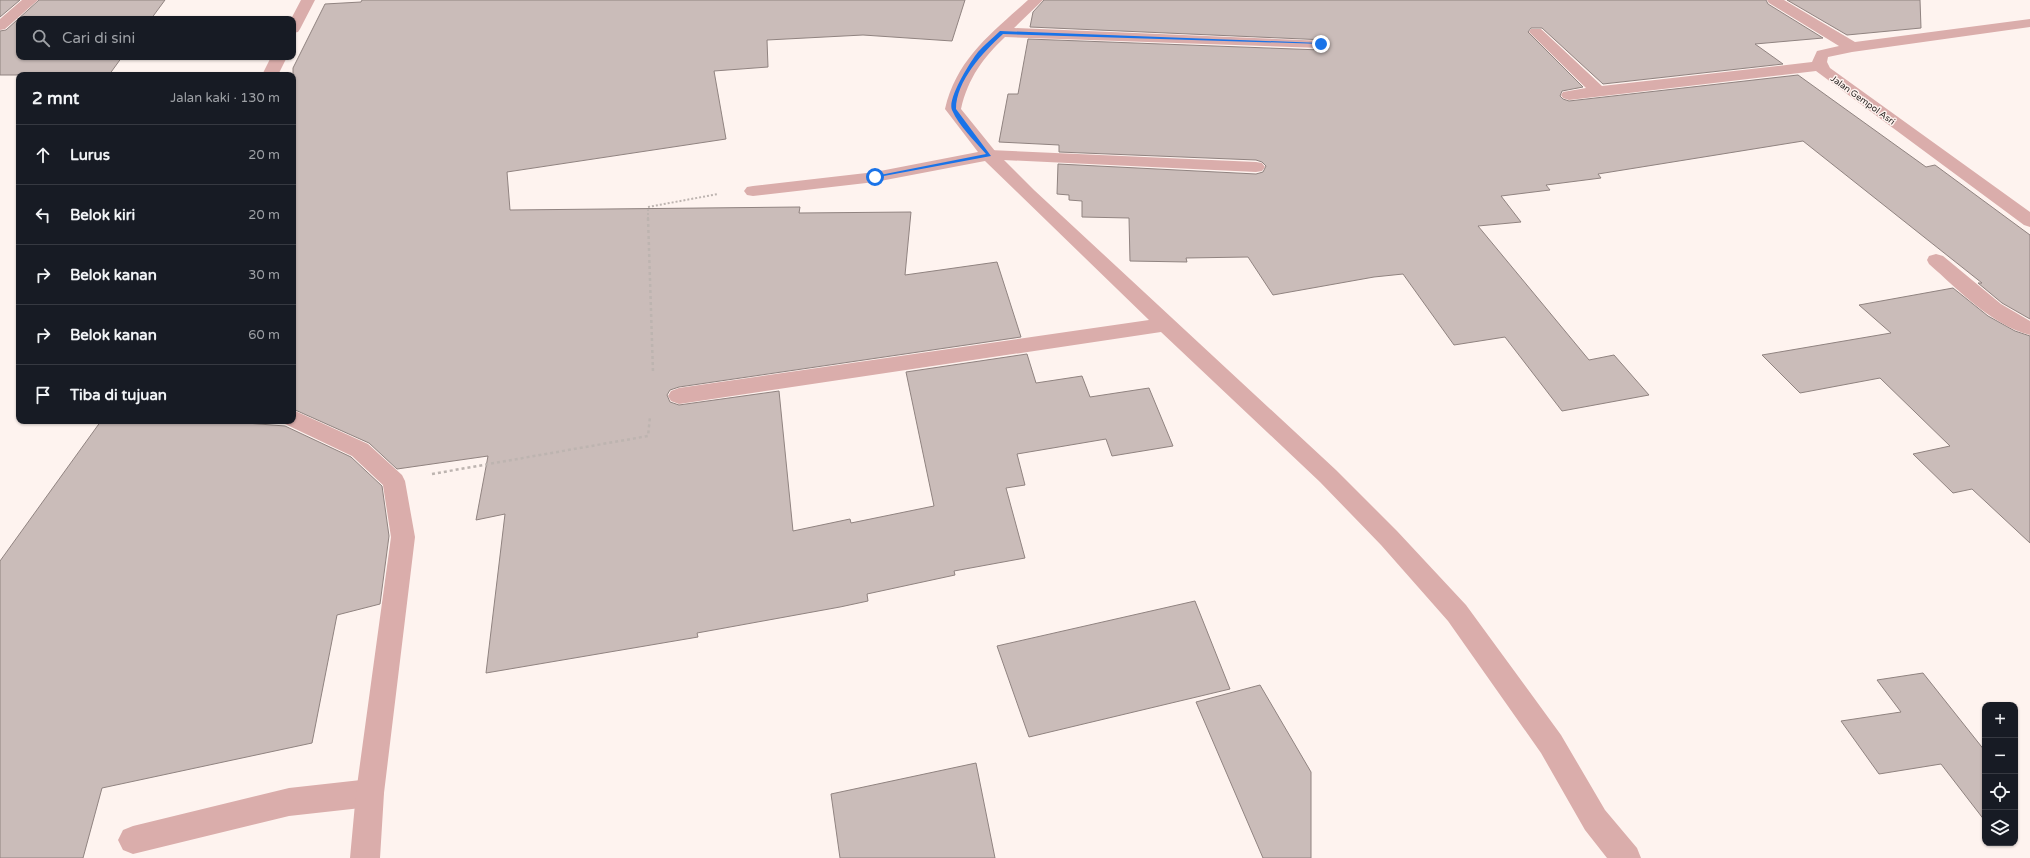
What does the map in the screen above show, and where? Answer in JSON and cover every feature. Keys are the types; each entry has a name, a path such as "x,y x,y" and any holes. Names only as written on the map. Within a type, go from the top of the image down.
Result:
{"street":[{"path":"0,26 31,0"},
{"path":"296,23 308,0"},
{"path":"1036,0 979,53 957,91 953,109 989,155 1028,194 1255,409 1328,476 1389,538 1457,613 1551,744 1596,820 1626,858"},
{"path":"1774,0 1852,47"},
{"name":"Jalan Gempol Asri","path":"2030,23 1852,47 1822,54 1819,62 1824,71 2030,221"},
{"path":"1002,32 1321,44"},
{"path":"1536,32 1598,91"},
{"path":"272,72 278,60"},
{"path":"1569,95 1821,66"},
{"path":"753,191 875,177 989,155 1256,167"},
{"path":"1936,260 2006,318 2022,326 2030,328"},
{"path":"679,396 1167,324"},
{"path":"296,419 360,450 394,481 403,537 370,793 365,858"},
{"path":"134,840 289,802 370,793"}],"path":[{"path":"653,378 648,207 722,194"},
{"path":"394,481 648,436 650,414"}],"building":[{"path":"0,0 20,0 0,17"},
{"path":"39,0 165,0 153,16 21,16"},
{"path":"362,0 965,0 952,41 863,35 767,40 768,67 714,71 726,139 507,172 510,210 800,207 799,213 911,212 905,275 997,262 1021,337 679,387 670,390 667,395 670,402 679,405 779,391 793,531 850,519 851,523 934,506 906,372 1027,354 1036,383 1082,376 1090,397 1149,388 1173,446 1112,456 1106,439 1017,454 1025,485 1006,488 1025,558 954,571 955,575 867,594 868,601 840,607 697,633 698,637 486,673 505,514 476,520 488,456 397,469 369,443 296,410 296,72 293,72 293,68 325,4 361,2"},
{"path":"1044,0 1766,0 1768,4 1823,38 1755,44 1783,64 1603,84 1542,28 1531,28 1528,32 1583,87 1562,91 1560,96 1569,101 1798,75 1926,167 1935,165 2030,235 2030,319 2002,303 1978,283 1982,283 1803,141 1598,174 1601,178 1546,185 1550,190 1501,196 1521,222 1478,226 1589,360 1614,355 1649,395 1562,411 1505,337 1454,345 1403,274 1374,277 1273,295 1248,257 1186,258 1187,262 1130,261 1129,218 1082,217 1082,201 1069,200 1069,195 1057,194 1058,164 1256,174 1263,172 1266,166 1262,162 1256,160 1059,152 1059,145 999,142 1008,94 1018,94 1028,39 1321,50 1327,48 1329,43 1326,40 1030,27 1033,12"},
{"path":"1787,0 1920,0 1921,28 1847,35"},
{"path":"16,21 16,60 120,60 111,72 16,72 16,75 0,75 0,31 6,30"},
{"path":"1953,288 1988,316 2015,331 2030,336 2030,543 1972,489 1953,493 1913,454 1950,446 1880,378 1800,393 1762,355 1891,333 1859,305"},
{"path":"99,424 259,424 285,426 351,457 382,486 389,536 380,604 337,615 312,743 102,788 83,858 0,858 0,561"},
{"path":"1195,601 1230,689 1029,737 997,646"},
{"path":"1923,673 1982,747 1982,817 1941,764 1879,774 1841,721 1901,712 1877,680"},
{"path":"1260,685 1311,772 1311,858 1263,858 1196,702"},
{"path":"976,763 995,858 840,858 831,794"}],"route":[{"path":"875,177 989,155 953,109 957,91 979,53 1002,32 1321,44"}]}
